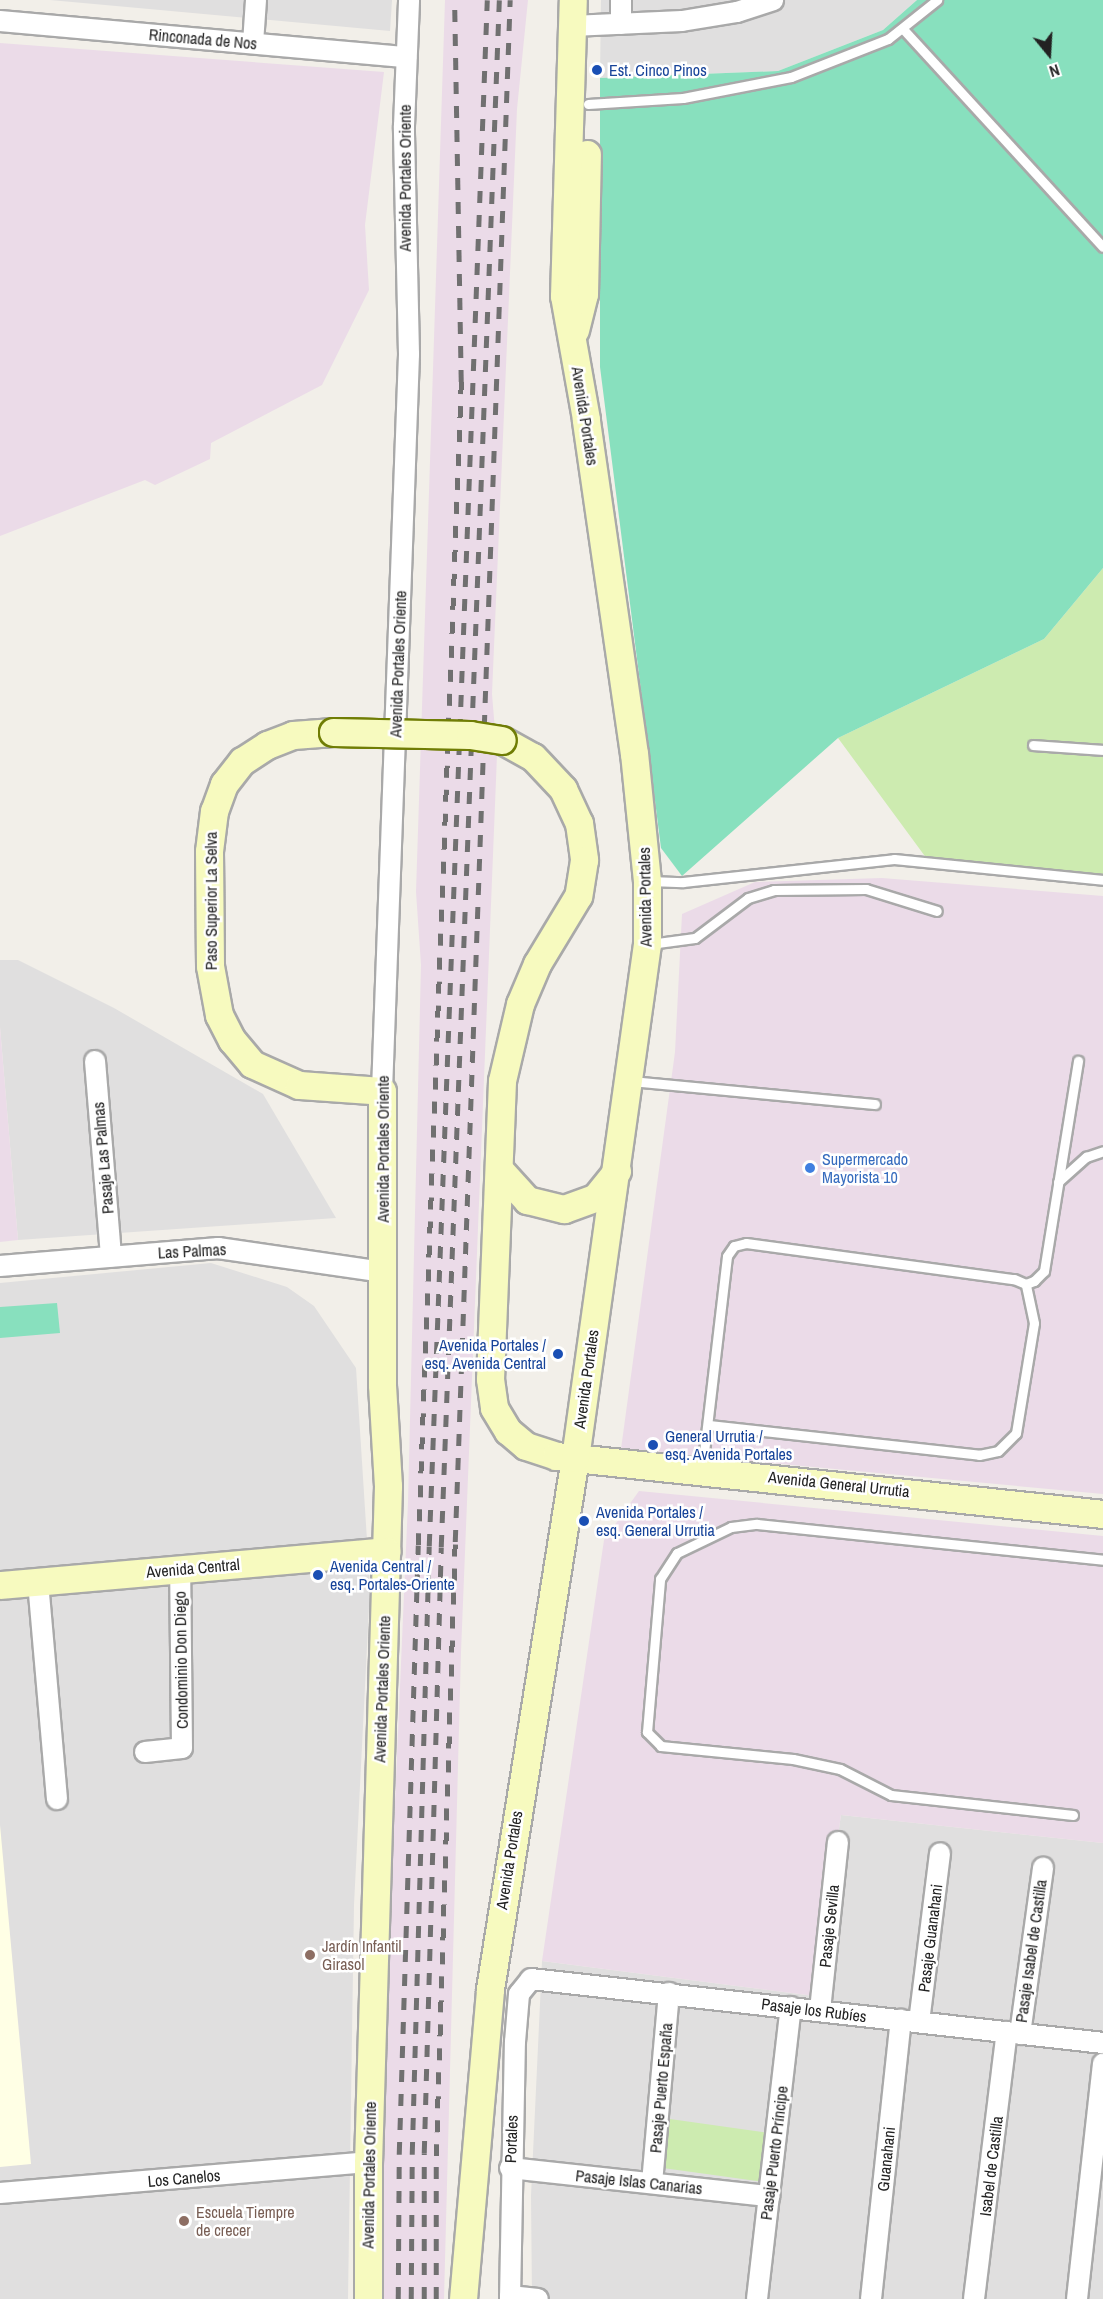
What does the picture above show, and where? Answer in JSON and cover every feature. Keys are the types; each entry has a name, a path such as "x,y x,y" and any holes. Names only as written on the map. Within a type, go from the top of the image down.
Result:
{"main road":[{"name":"Avenida Portales","path":"573,337 584,294 588,104 581,13"},
{"name":"Avenida Portales","path":"463,2299 489,1989 575,1458 618,1170 647,944 646,881 634,754 573,337 564,296 581,13"},
{"name":"Paso Superior La Selva","path":"382,1091 316,1088 266,1073 252,1064 232,1040 219,1015 212,983 209,851 214,811 221,791 242,761 267,745 293,735 333,732 470,735 502,740 533,757 563,789 579,823 584,860 578,896 537,964 512,1032 502,1082 499,1169"},
{"name":"Avenida Portales Oriente","path":"368,2299 368,2162 387,1551 382,1272 382,1091"},
{"path":"499,1169 527,1200 564,1209 595,1198 618,1170"},
{"path":"499,1169 490,1379 494,1408 508,1431 526,1446 575,1458"},
{"name":"Avenida General Urrutia","path":"575,1458 702,1469 1103,1514"},
{"name":"Avenida Central","path":"0,1585 387,1551"},
{"name":"Avenida Portales","path":"470,2230 474,2299"}],"street":[{"path":"253,43 255,0"},
{"name":"Avenida Portales Oriente","path":"382,1091 409,354 405,253 406,57 409,0"},
{"path":"621,0 621,24"},
{"path":"581,13 621,24 682,21 737,6 773,0"},
{"name":"Rinconada de Nos","path":"0,21 406,57"},
{"name":"Pasaje Las Palmas","path":"95,1061 111,1256"},
{"name":"Las Palmas","path":"0,1266 218,1248 382,1272"},
{"name":"Condominio Don Diego","path":"145,1752 182,1748 180,1569"},
{"path":"38,1582 57,1798"},
{"name":"Pasaje Sevilla","path":"820,2010 838,1842"},
{"name":"Pasaje Guanahani","path":"910,2021 940,1853"},
{"name":"Pasaje Isabel de Castilla","path":"1013,2033 1043,1868"},
{"name":"Pasaje los Rubíes","path":"526,1982 536,1978 1103,2043"},
{"name":"Portales","path":"510,2298 510,2168 515,2042 519,1994 526,1982"},
{"name":"Pasaje Puerto España","path":"652,2183 669,1993"},
{"name":"Pasaje Puerto Príncipe","path":"757,2299 791,2007"},
{"name":"Guanahani","path":"871,2299 910,2021"},
{"name":"Isabel de Castilla","path":"974,2299 1013,2033"},
{"path":"1077,2299 1103,2062"},
{"name":"Los Canelos","path":"0,2193 368,2162"},
{"name":"Pasaje Islas Canarias","path":"510,2168 769,2196"},
{"path":"510,2298 538,2299"}],"lane":[{"path":"588,104 683,98 791,77 904,30 937,0"},
{"path":"904,30 1103,247"},
{"path":"1033,745 1103,750"},
{"path":"646,881 683,882 894,859 1103,880"},
{"path":"647,944 695,938 748,898 774,890 866,889 937,911"},
{"path":"1026,1284 1044,1271 1078,1061"},
{"path":"630,1081 875,1104"},
{"path":"1059,1182 1086,1157 1103,1151"},
{"path":"702,1469 709,1425 727,1256 734,1246 758,1245 1014,1279 1026,1284"},
{"path":"709,1425 979,1455 998,1451 1016,1433 1034,1323 1026,1284"},
{"path":"1073,1815 891,1795 840,1769 793,1759 661,1746 647,1732 660,1579 677,1553 731,1527 757,1524 1103,1560"}],"shaded area":[{"path":"50,0 392,0 390,31"},
{"path":"445,0 528,0 517,109 492,694 497,755 461,1652 444,2299 384,2299 384,2055 408,1502 421,965 416,892"},
{"path":"601,0 917,0 883,30 778,71 600,78"},
{"path":"0,43 384,72 365,225 369,290 322,385 211,443 210,459 155,485 145,480 0,536"},
{"path":"882,878 1103,896 1103,1494 621,1449 675,1052 682,914 755,882"},
{"path":"0,960 18,960 114,1008 263,1094 336,1218 18,1240 0,1027"},
{"path":"0,1027 18,1240 0,1242"},
{"path":"211,1263 287,1287 314,1306 356,1368 370,1587 354,1905 348,2299 0,2299 0,1283"},
{"path":"639,1491 1103,1536 1103,1843 841,1815 815,1996 542,1961 604,1540"},
{"path":"841,1815 1103,1843 1103,2299 532,2299 531,2196 542,1961 814,1996"},
{"path":"0,1825 31,2164 0,2167"}],"green space":[{"path":"917,0 1103,0 1103,568 1044,639 838,738 682,876 661,848 600,367 600,78 778,71 883,30"},
{"path":"1103,568 1103,877 927,859 838,738 1044,639"},
{"path":"57,1303 60,1333 0,1338 0,1307"},
{"path":"670,2119 770,2133 764,2182 663,2168"}],"railway":[{"path":"398,2299 399,2154 418,1545 461,382 454,0"},
{"path":"411,2299 412,2154 429,1546 487,0"},
{"path":"424,2299 424,2153 441,1547 499,0"},
{"path":"436,2299 436,2156 455,1542 510,0"}],"place":[{"name":"Est. Cinco Pinos","path":"597,70"},
{"name":"Supermercado Mayorista 10","path":"810,1168"},
{"name":"Avenida Portales / esq. Avenida Central","path":"558,1354"},
{"name":"General Urrutia / esq. Avenida Portales","path":"653,1445"},
{"name":"Avenida Portales / esq. General Urrutia","path":"584,1521"},
{"name":"Avenida Central / esq. Portales-Oriente","path":"318,1575"},
{"name":"Jardín Infantil Girasol","path":"310,1955"},
{"name":"Escuela Tiempre de crecer","path":"184,2221"}]}
